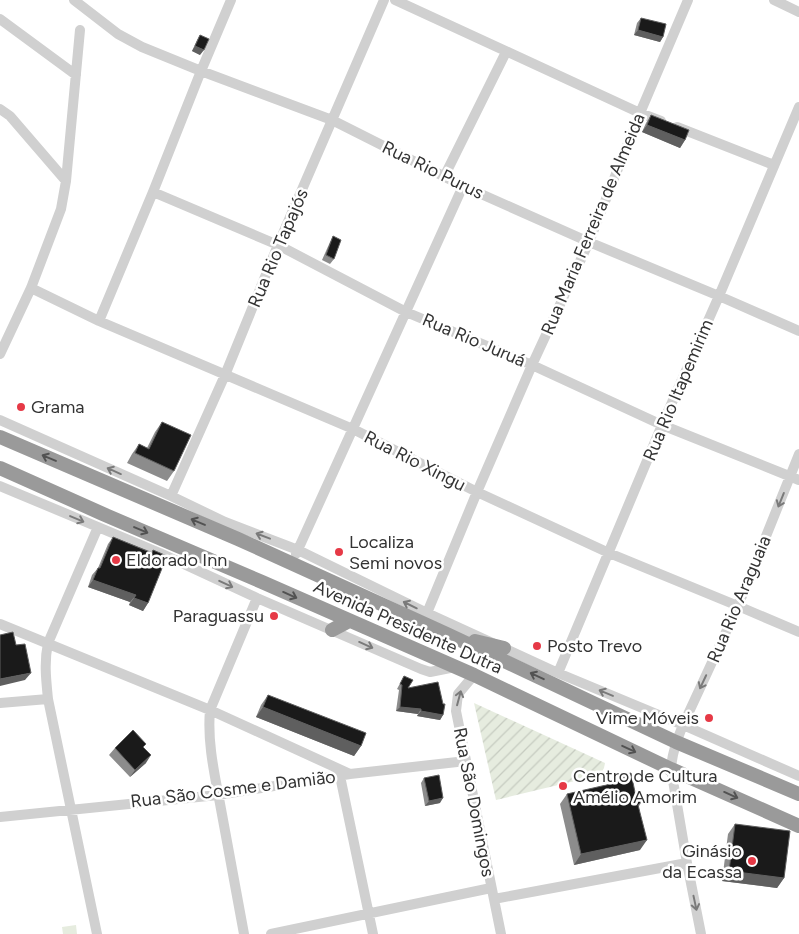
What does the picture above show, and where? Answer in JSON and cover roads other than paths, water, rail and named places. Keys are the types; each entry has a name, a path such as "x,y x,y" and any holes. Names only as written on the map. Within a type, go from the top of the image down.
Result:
{"highway":[{"name":"Avenida Presidente Dutra","path":"0,437 238,539 447,634 585,692 676,742 799,794"},
{"name":"Avenida Presidente Dutra","path":"0,468 474,675 799,826"},
{"path":"225,522 238,539"},
{"path":"332,630 349,620"},
{"path":"447,634 504,648"}],"street":[{"name":"Rua Rio Purus","path":"74,0 118,34 142,47 332,120 463,186 799,331"},
{"path":"99,321 231,0"},
{"name":"Rua Rio Tapajós","path":"171,496 225,375 278,245 384,0"},
{"path":"395,0 640,113 774,164"},
{"name":"Rua Maria Ferreira de Almeida","path":"427,613 532,365 589,242 640,113 688,0"},
{"path":"774,0 799,12"},
{"path":"0,19 76,75"},
{"path":"0,354 32,288 61,208 66,181 80,30"},
{"path":"444,177 506,52"},
{"name":"Rua Rio Itapemirim","path":"558,673 799,107"},
{"path":"0,109 10,116 66,181"},
{"path":"291,564 463,186"},
{"name":"Rua Rio Juruá","path":"153,192 278,245 406,312 532,365 662,425 795,478"},
{"name":"Rua Rio Xingu","path":"32,288 99,321 353,429 477,492 609,553 799,632"},
{"name":"Avenida Presidente Dutra","path":"0,420 225,522 298,550 427,613 558,673 585,692 683,725 799,776"},
{"name":"Rua Rio Araguaia","path":"671,768 672,756 683,725 795,478 799,454"},
{"path":"0,486 160,553 257,598 430,672 455,667"},
{"path":"97,934 48,699 45,657 48,643 98,527"},
{"path":"244,934 218,795 209,726 210,710 257,598"},
{"path":"0,624 210,710 345,775 373,934"},
{"name":"Rua São Domingos","path":"474,675 458,694 458,720 502,934"},
{"path":"0,703 48,699"},
{"path":"746,771 754,756"},
{"name":"Rua São Cosme e Damião","path":"0,817 218,795 345,775 466,761"},
{"path":"671,768 687,863 702,934"},
{"path":"494,900 687,863"},
{"path":"271,934 492,888"}],"place":[{"name":"Grama","path":"21,407"},
{"name":"Localiza Semi novos","path":"339,552"},
{"name":"Eldorado Inn","path":"116,560"},
{"name":"Paraguassu","path":"274,616"},
{"name":"Posto Trevo","path":"537,646"},
{"name":"Vime Móveis","path":"709,718"},
{"name":"Centro de Cultura Amélio Amorim","path":"563,786"},
{"name":"Ginásio da Ecassa","path":"752,861"}]}
